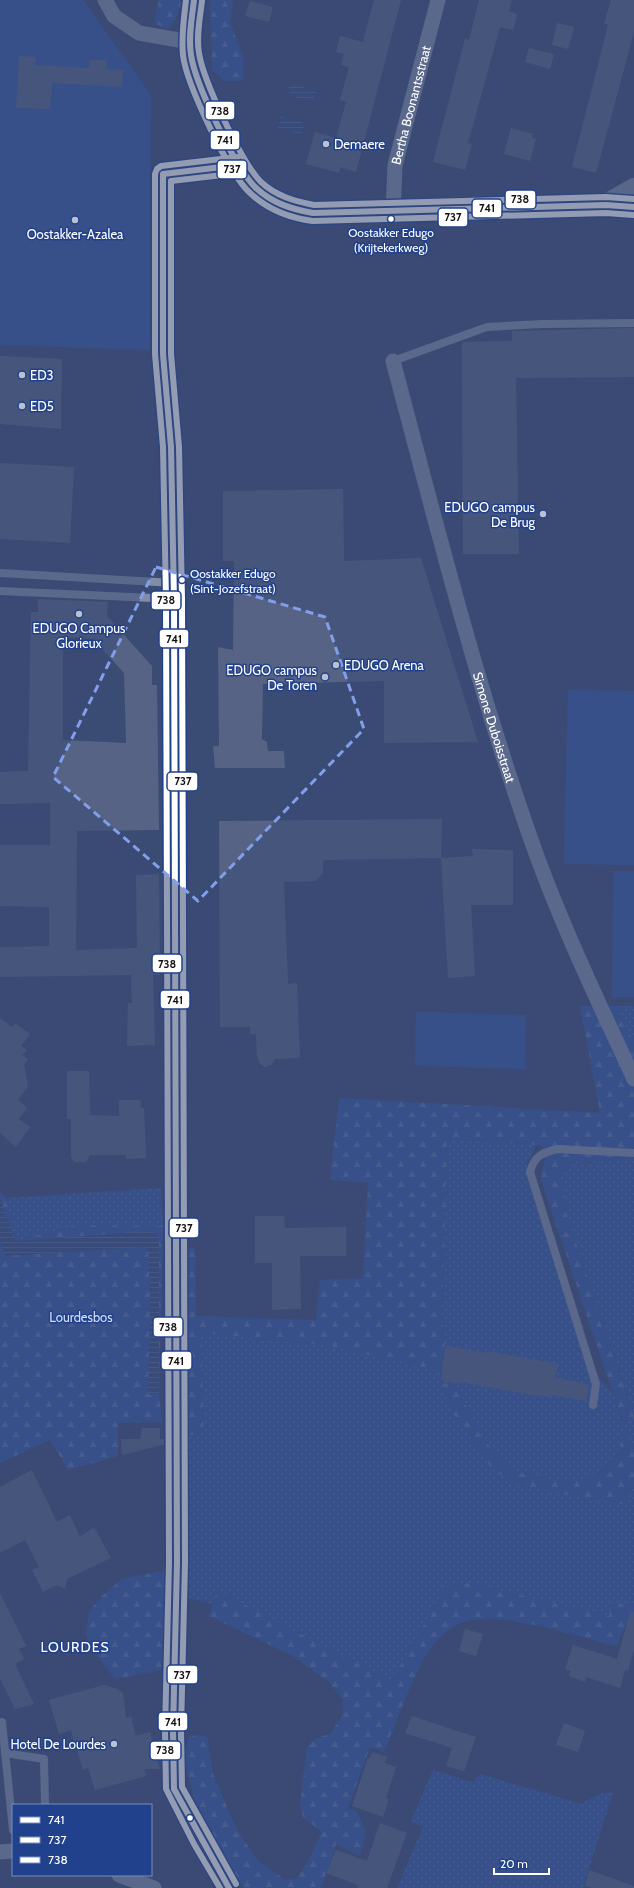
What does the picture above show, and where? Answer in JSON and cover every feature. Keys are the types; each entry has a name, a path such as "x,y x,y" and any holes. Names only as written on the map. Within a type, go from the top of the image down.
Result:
{"street":[{"path":"105,0 114,16 139,33 190,42"},
{"path":"194,0 190,42 191,55 198,77 214,116 239,165 255,188 273,201 291,209 313,213 393,213 448,208 606,204 634,207"},
{"name":"Bertha Boonantsstraat","path":"393,213 395,165 438,0"},
{"path":"229,1888 174,1789 173,1731 177,1562 174,583 171,447 163,354 163,174 239,165"},
{"path":"606,204 634,189"},
{"name":"Simone Duboisstraat","path":"393,361 484,696 529,834 553,898 634,1079"},
{"path":"0,1852 12,1851"},
{"path":"122,1876 154,1888"}],"lane":[{"path":"393,361 487,327 542,324 634,323"},
{"path":"0,573 174,583"},
{"path":"0,591 174,599"},
{"path":"593,1405 596,1384 530,1172 532,1163 538,1156 546,1151 558,1149 634,1153"},
{"path":"2,1722 12,1820"},
{"path":"5,1753 44,1759 45,1804"}],"highlighted area":[{"path":"156,567 325,617 364,729 198,901 53,777"}],"green space":[{"name":"Oostakker-Azalea","path":"0,0 83,0 151,95 150,350 0,345"},
{"path":"159,0 182,0 175,21 167,29 154,23"},
{"path":"210,0 233,0 230,22 243,56 243,81 225,81 212,70"},
{"path":"568,690 634,691 634,865 564,864"},
{"path":"614,871 634,871 634,997 612,997"},
{"path":"580,1006 617,1006 634,1043 634,1161 567,1163 561,1177 567,1215 634,1417 623,1423 541,1180 545,1159 542,1147 536,1145 447,1139 442,1320 445,1342 441,1372 325,1345 201,1333 204,1433 189,1435 183,1248 195,1248 196,1316 316,1320 320,1280 363,1278 368,1183 330,1180 339,1098 600,1113"},
{"path":"617,1006 634,1006 634,1043"},
{"path":"416,1012 526,1015 525,1069 415,1066"},
{"path":"447,1139 536,1145 527,1164 527,1174 585,1361 613,1394 622,1423 634,1417 634,1452 624,1428 617,1458 591,1477 581,1482 551,1479 512,1470 495,1454 476,1427 456,1385 443,1383 447,1403 487,1463 628,1505 634,1482 634,1603 626,1605 609,1616 468,1583 446,1587 391,1681 217,1590 212,1604 189,1598 189,1435 204,1433 201,1333 325,1345 441,1371 445,1342 442,1320"},
{"path":"634,1161 634,1415 567,1215 561,1177 567,1163"},
{"path":"161,1188 163,1226 77,1225 15,1241 7,1198"},
{"name":"Lourdesbos","path":"0,1193 7,1198 15,1241 77,1225 163,1226 159,1393 162,1422 118,1423 118,1456 68,1470 50,1440 0,1463"},
{"path":"443,1383 456,1385 476,1427 495,1454 512,1470 551,1479 581,1481 591,1477 617,1458 624,1427 634,1452 634,1482 628,1505 571,1496 509,1482 487,1463 447,1404"},
{"path":"168,1570 161,1670 115,1679 90,1646 86,1634 89,1611 103,1595 122,1579"},
{"path":"468,1583 609,1616 612,1601 626,1605 634,1603 634,1627 626,1625 616,1646 541,1626 499,1619 467,1621 452,1627 439,1638 424,1659 410,1687 384,1752 370,1747 348,1808 357,1811 366,1832 360,1856 336,1844 321,1888 244,1888 205,1832 185,1762 184,1752 189,1737 198,1735 207,1737 213,1774 235,1826 257,1860 285,1880 297,1878 308,1861 322,1832 303,1817 300,1805 307,1747 316,1738 330,1734 343,1714 343,1700 329,1682 291,1655 209,1616 217,1590 391,1681 446,1587"},
{"path":"433,1770 472,1782 480,1774 581,1804 599,1794 613,1792 583,1888 397,1888 423,1827 411,1821"}],"shaded area":[{"path":"291,84 316,91 313,102 290,96 290,89 288,89"},
{"path":"281,117 302,122 304,127 303,131 299,134 278,128"},
{"path":"0,1198 15,1241 152,1231 159,1237 159,1393 148,1394 150,1296 148,1250 144,1247 5,1256 0,1240"}],"building":[{"path":"374,0 401,0 356,172 340,167 339,173 306,164 315,132 336,138 346,102 340,100 349,67 341,65 344,54 336,52 340,36 363,42"},
{"path":"479,0 512,0 509,11 517,14 513,30 500,27 468,143 472,144 465,170 433,162 465,39 469,40"},
{"path":"611,0 634,0 634,32 596,173 572,167 608,25 604,23"},
{"path":"250,1 273,7 269,22 245,16"},
{"path":"557,23 574,27 568,49 552,45"},
{"path":"529,48 554,54 550,69 525,62"},
{"path":"19,56 36,57 35,65 89,68 90,60 107,60 106,69 123,70 122,87 52,83 50,109 16,108"},
{"path":"511,128 533,134 532,138 536,139 530,161 504,154"},
{"path":"634,328 634,377 516,378 519,554 463,554 462,342 512,341 512,331"},
{"path":"0,356 62,359 61,429 0,424"},
{"path":"0,463 74,467 70,543 0,539"},
{"name":"EDUGO Arena","path":"343,489 344,561 421,558 478,742 384,743 384,681 263,684 262,739 267,742 268,751 284,751 285,768 215,768 213,746 219,746 218,647 233,650 234,561 223,561 223,491"},
{"path":"38,599 108,602 107,616 152,666 152,685 157,685 159,830 77,831 76,950 137,948 136,875 159,874 160,975 153,975 155,1045 127,1046 128,1003 132,1003 131,975 0,977 0,947 49,946 49,907 0,906 0,845 50,845 50,803 0,804 0,772 28,771 31,612 38,612","holes":["63,637 93,639 124,673 126,743 63,740"]},
{"path":"442,819 441,858 323,860 323,873 316,881 284,882 288,984 297,983 300,1058 275,1059 271,1065 265,1067 260,1064 257,1056 256,1034 250,1034 250,1027 220,1027 219,821"},
{"path":"472,849 513,850 513,905 471,905 475,976 448,978 441,858 473,856"},
{"path":"0,1018 12,1027 15,1023 30,1034 21,1046 27,1050 22,1055 28,1059 24,1065 28,1086 18,1100 27,1108 19,1119 30,1127 16,1147 0,1133"},
{"path":"67,1071 89,1071 90,1115 119,1116 119,1100 141,1100 141,1108 144,1108 146,1158 126,1159 126,1155 90,1155 86,1162 75,1162 71,1158 71,1119 67,1119"},
{"path":"255,1216 284,1216 285,1228 346,1227 346,1256 300,1256 301,1309 272,1310 272,1263 255,1263"},
{"path":"446,1346 488,1353 488,1351 558,1364 555,1378 589,1384 586,1401 552,1395 552,1397 525,1394 460,1382 459,1384 443,1381 442,1370"},
{"path":"142,1428 160,1428 160,1439 165,1439 166,1444 122,1455 121,1439 140,1439"},
{"path":"32,1470 57,1522 70,1515 80,1537 94,1527 111,1558 67,1579 65,1589 57,1585 43,1592 32,1570 39,1567 25,1540 0,1553 0,1487"},
{"path":"0,1593 26,1646 19,1649 24,1659 15,1664 34,1704 15,1709 0,1678"},
{"path":"630,1613 634,1613 634,1650 628,1671 625,1670 620,1688 586,1677 585,1682 569,1676 571,1671 565,1669 573,1645 617,1659"},
{"path":"465,1629 483,1634 476,1656 459,1651"},
{"name":"Hotel De Lourdes","path":"104,1685 117,1689 123,1693 126,1718 131,1717 136,1736 150,1732 160,1769 144,1769 146,1776 95,1790 88,1768 83,1770 71,1730 59,1734 49,1700"},
{"path":"412,1716 476,1737 464,1771 446,1766 452,1748 405,1733"},
{"path":"564,1723 585,1731 578,1752 556,1745"},
{"path":"372,1752 387,1757 385,1763 396,1767 386,1798 389,1799 383,1817 352,1806 368,1758 370,1758"},
{"path":"380,1823 407,1833 387,1888 357,1888 358,1885 326,1873 336,1850 367,1861"},
{"path":"589,1870 634,1886 634,1888 593,1888 585,1886"}],"transit line":[{"name":"737","path":"186,0 182,48 186,68 200,106 220,148 241,183 257,199 272,209 296,218 313,221 606,213 633,215"},
{"name":"741","path":"194,0 190,48 194,68 200,85 227,145 247,178 262,193 275,201 297,210 313,213 606,205 634,207"},
{"name":"738","path":"202,1 198,47 202,66 215,101 234,140 253,172 267,187 292,200 314,205 606,197 634,199"},
{"name":"738","path":"220,1888 194,1844 166,1789 165,1731 169,1563 166,599 163,447 155,354 155,174 157,169 161,166 238,157"},
{"name":"741","path":"229,1888 174,1789 173,1731 177,1563 174,599 171,447 163,354 163,174 239,165"},
{"name":"737","path":"236,1884 182,1787 181,1731 185,1563 182,599 179,447 171,354 171,181 240,173"}],"place":[{"name":"Demaere","path":"326,144"},
{"name":"Oostakker Edugo (Krijtekerkweg)","path":"391,219"},
{"name":"Oostakker-Azalea","path":"75,220"},
{"name":"ED3","path":"22,375"},
{"name":"ED5","path":"22,406"},
{"name":"EDUGO campus De Brug","path":"543,514"},
{"name":"Oostakker Edugo (Sint-Jozefstraat)","path":"182,580"},
{"name":"EDUGO Campus Glorieux","path":"79,614"},
{"name":"EDUGO Arena","path":"336,665"},
{"name":"EDUGO campus De Toren","path":"325,677"},
{"name":"Hotel De Lourdes","path":"114,1744"}],"district":[{"name":"LOURDES","path":"75,1647"}]}
